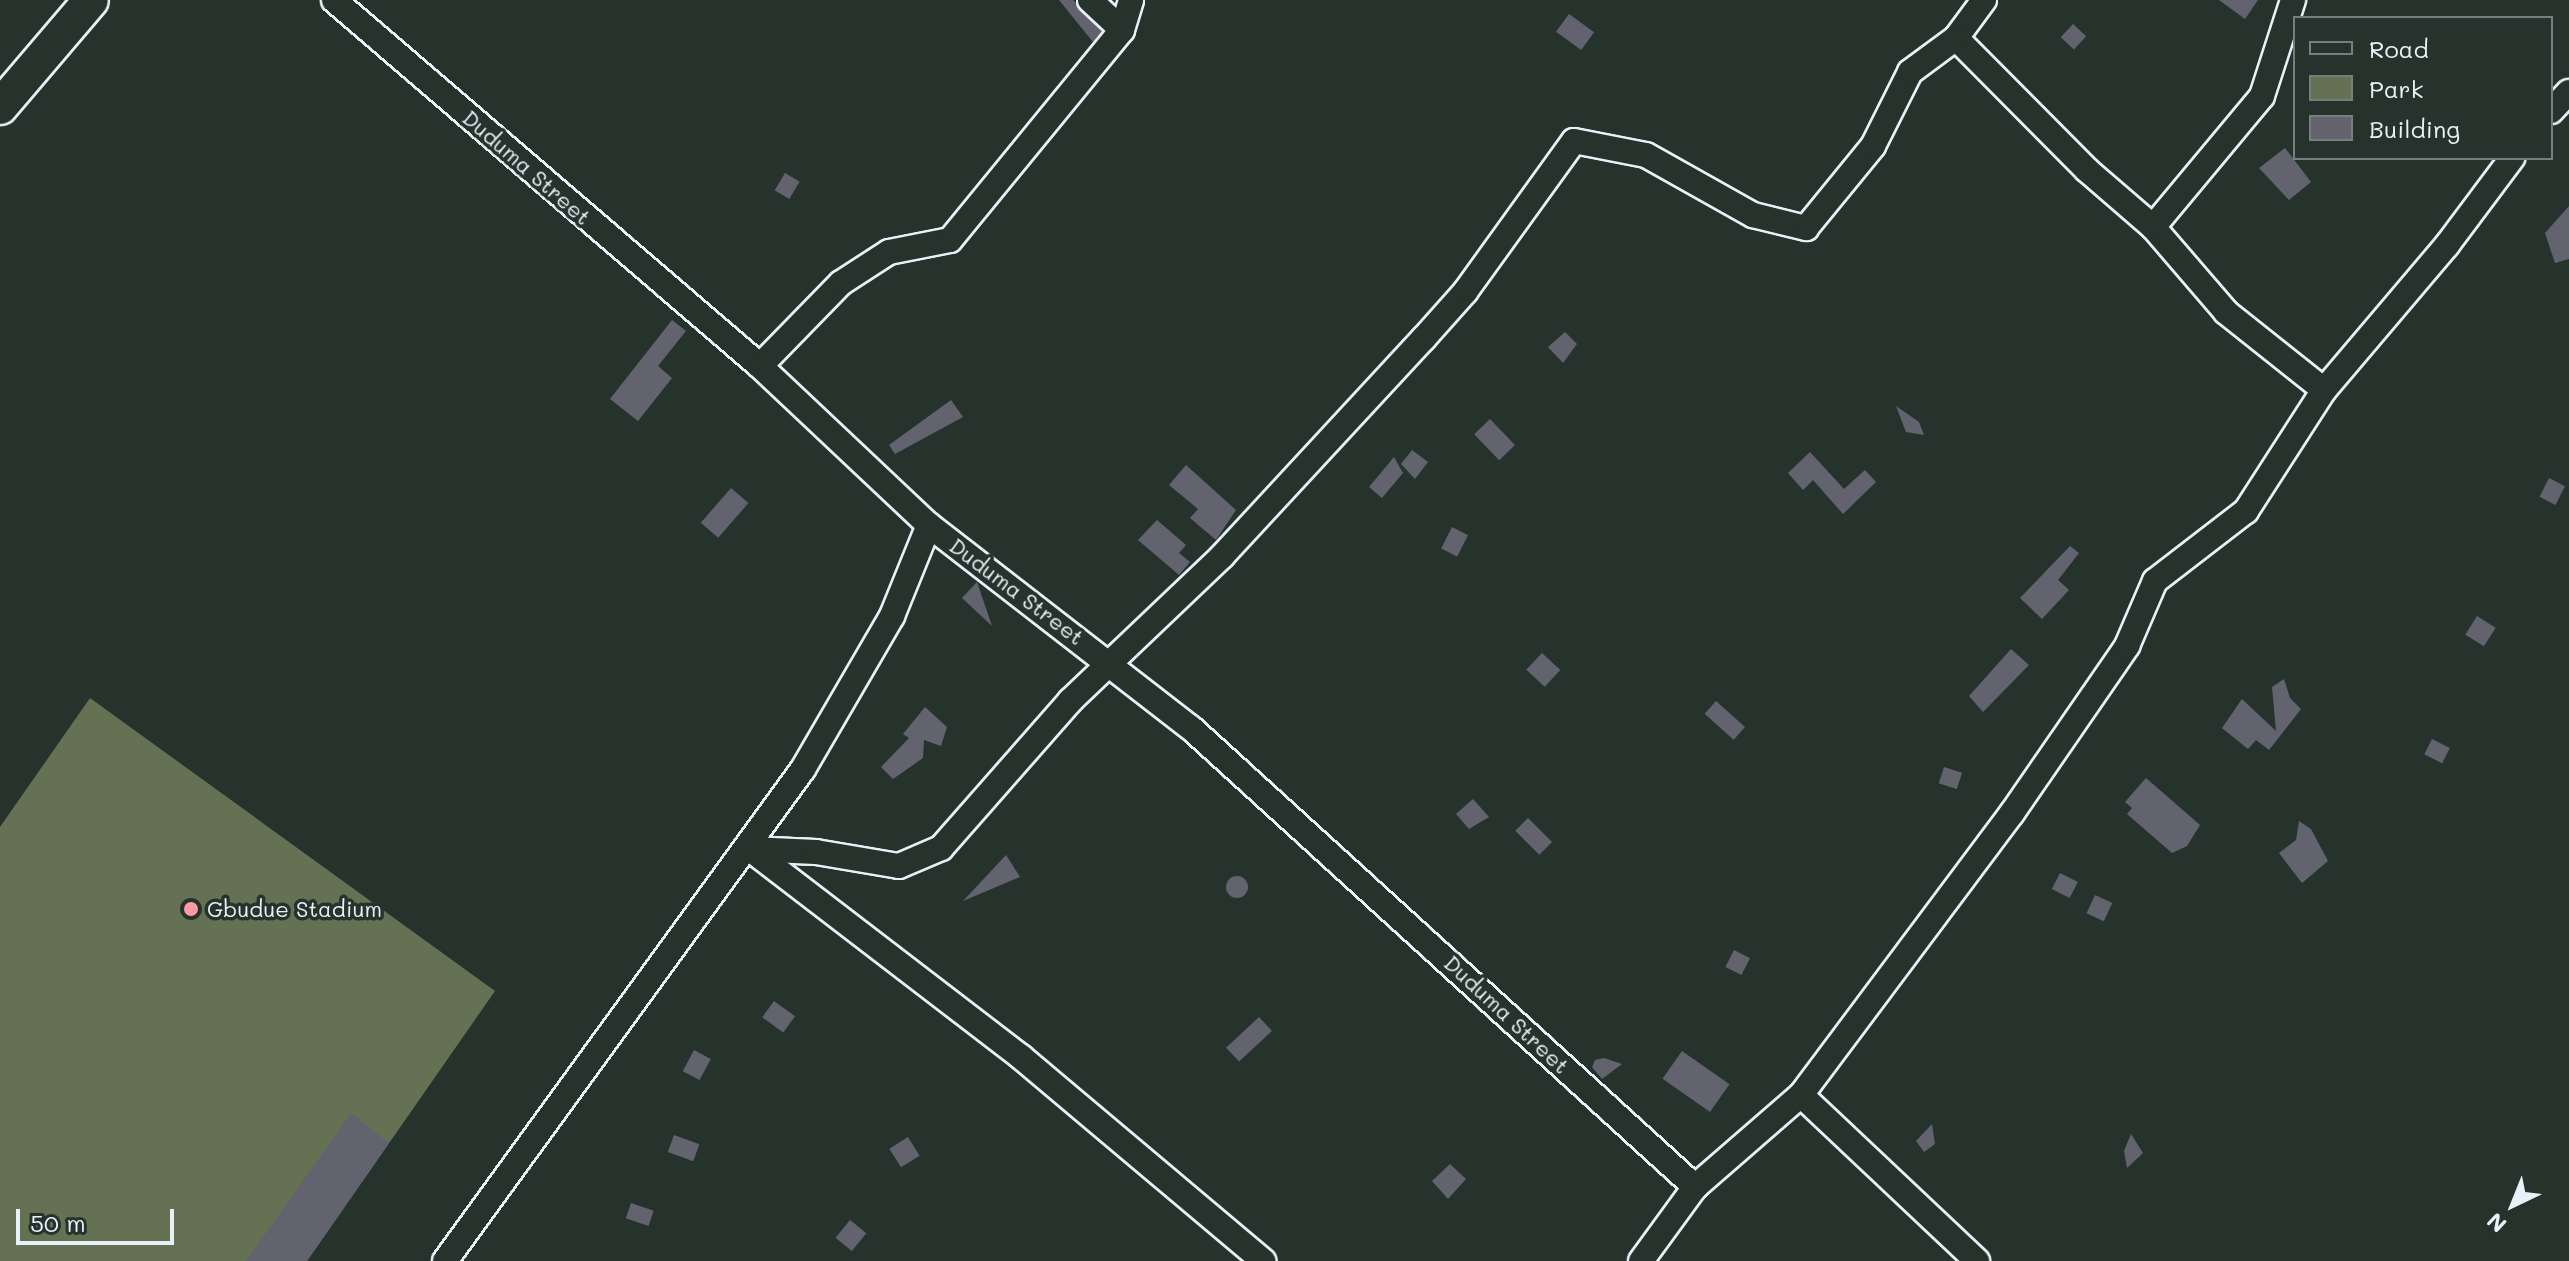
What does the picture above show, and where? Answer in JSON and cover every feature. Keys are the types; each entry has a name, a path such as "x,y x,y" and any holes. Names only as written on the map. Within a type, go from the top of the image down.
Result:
{"street":[{"path":"0,107 91,0"},
{"name":"Duduma Street","path":"334,0 760,366 929,525 1111,662 1695,1187"},
{"path":"1090,0 1122,30"},
{"path":"760,366 841,283 889,252 950,240 1122,30 1131,0"},
{"path":"750,849 816,852 899,866 941,848 1111,662 1222,556 1455,303 1574,141 1646,155 1753,215 1806,228 1873,146 1910,72 1956,38 1984,0"},
{"path":"2153,227 2262,96 2293,0"},
{"path":"1956,38 2087,170 2153,227 2226,312 2324,390"},
{"path":"2553,109 2569,92"},
{"path":"1641,1261 1695,1187 1801,1095 1926,934 2127,646 2155,581 2246,511 2324,390 2447,245 2511,160"},
{"path":"445,1261 750,849 892,616 929,525"},
{"path":"750,849 997,1038 1263,1261"},
{"path":"1801,1095 1977,1261"}],"green space":[{"name":"Gbudue Stadium","path":"90,698 495,991 307,1261 0,1261 0,827"}],"building":[{"path":"1059,0 1073,0 1102,31 1093,42"},
{"path":"2219,0 2258,0 2245,19"},
{"path":"1569,14 1594,32 1581,50 1556,32"},
{"path":"2073,24 2086,36 2074,49 2061,37"},
{"path":"2285,148 2311,182 2289,200 2259,168"},
{"path":"785,173 800,182 789,199 775,190"},
{"path":"2569,206 2569,259 2555,263 2545,233"},
{"path":"672,320 686,331 658,366 672,378 638,421 610,399"},
{"path":"1565,332 1577,344 1563,363 1548,347"},
{"path":"951,400 963,417 895,454 889,445"},
{"path":"1896,406 1919,422 1924,435 1906,432"},
{"path":"1490,419 1515,445 1499,460 1474,434"},
{"path":"1412,450 1428,462 1415,479 1401,464"},
{"path":"1810,452 1844,489 1865,470 1876,482 1843,514 1813,480 1803,490 1788,473"},
{"path":"1394,457 1403,473 1382,498 1369,487"},
{"path":"1186,465 1236,510 1216,540 1190,518 1198,509 1169,485"},
{"path":"2549,478 2565,486 2556,505 2539,497"},
{"path":"731,488 748,503 718,538 701,523"},
{"path":"1157,520 1186,545 1179,553 1190,562 1179,575 1138,540"},
{"path":"1452,527 1468,535 1457,557 1441,548"},
{"path":"2070,546 2079,553 2058,580 2069,590 2042,619 2020,598"},
{"path":"977,582 992,626 962,598"},
{"path":"2477,616 2496,628 2484,646 2465,635"},
{"path":"2011,649 2029,665 1983,712 1969,696"},
{"path":"1542,653 1560,670 1545,687 1526,670"},
{"path":"2284,679 2290,698 2301,709 2269,750 2256,740 2248,749 2222,728 2242,699 2276,731 2272,687"},
{"path":"1716,701 1745,727 1734,740 1705,714"},
{"path":"925,707 947,727 941,746 924,740 923,758 893,779 881,767 909,738 903,734"},
{"path":"2432,739 2450,748 2442,763 2424,754"},
{"path":"1944,767 1962,773 1957,789 1939,783"},
{"path":"2146,778 2200,825 2187,846 2172,853 2127,814 2132,808 2125,802"},
{"path":"1473,799 1489,817 1469,829 1456,814"},
{"path":"1528,818 1552,842 1539,855 1515,831"},
{"path":"2299,821 2311,829 2328,861 2302,883 2279,853 2296,840"},
{"path":"1006,855 1020,877 963,901"},
{"path":"2060,873 2078,882 2070,898 2052,889"},
{"path":"1237,876 1245,879 1248,887 1245,895 1237,898 1229,895 1226,887 1229,879"},
{"path":"2095,895 2112,903 2104,921 2087,913"},
{"path":"1734,950 1750,958 1741,975 1725,967"},
{"path":"774,1001 795,1016 783,1032 762,1017"},
{"path":"1259,1017 1272,1031 1239,1062 1226,1048"},
{"path":"694,1050 711,1059 700,1080 683,1071"},
{"path":"1682,1051 1730,1084 1710,1112 1662,1079"},
{"path":"1604,1058 1622,1064 1602,1079 1592,1067 1595,1060"},
{"path":"351,1113 389,1143 307,1261 246,1261"},
{"path":"1932,1124 1935,1144 1924,1152 1916,1141"},
{"path":"2131,1134 2143,1153 2127,1168 2124,1151"},
{"path":"674,1135 699,1144 693,1161 668,1152"},
{"path":"908,1137 920,1156 901,1167 889,1149"},
{"path":"1450,1164 1466,1179 1448,1199 1432,1181"},
{"path":"631,1203 654,1211 648,1226 626,1218"},
{"path":"850,1220 866,1233 852,1251 836,1238"}],"place":[{"name":"Gbudue Stadium","path":"191,909"}]}
